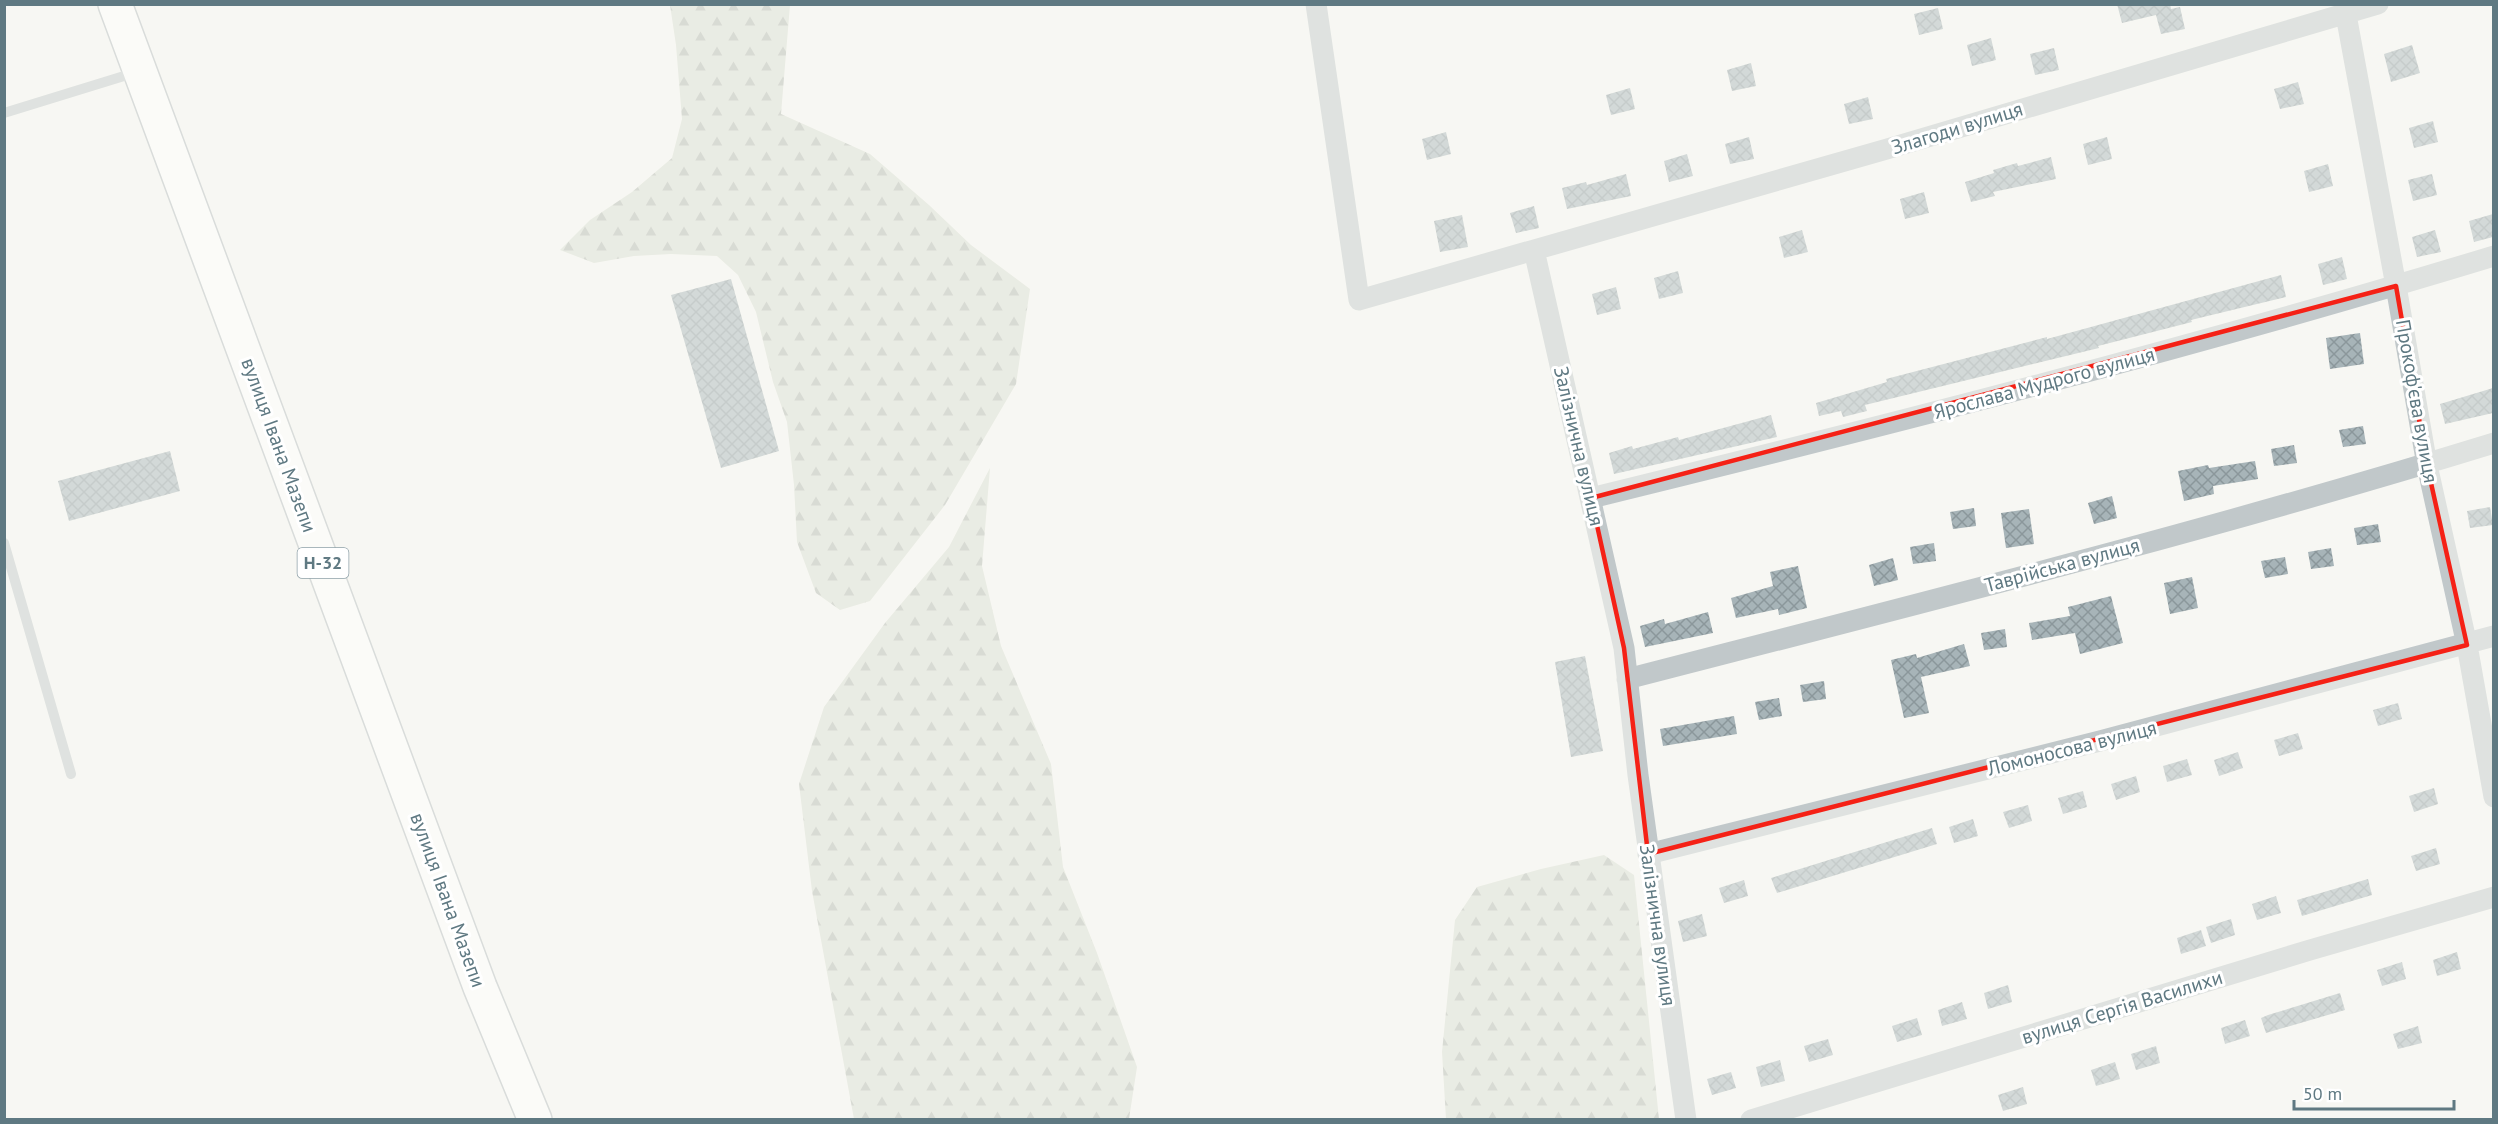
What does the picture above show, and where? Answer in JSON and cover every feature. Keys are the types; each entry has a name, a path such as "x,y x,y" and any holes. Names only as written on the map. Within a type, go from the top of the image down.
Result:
{"main road":[{"name":"вулиця Івана Мазепи","path":"115,4 480,987 535,1119"}],"street":[{"path":"1316,4 1359,300 1534,250"},
{"name":"Злагоди вулиця","path":"1534,250 2345,9 2378,4"},
{"name":"Прокоф'єва вулиця","path":"2345,9 2426,464 2467,645 2493,797"},
{"name":"Залізнична вулиця","path":"1534,250 1624,648 1648,854 1686,1119"},
{"name":"Ярослава Мудрого вулиця","path":"1590,498 1876,428 2396,286 2493,256"},
{"name":"Таврійська вулиця","path":"1628,679 1985,586 2426,464 2493,443"},
{"name":"Ломоносова вулиця","path":"1648,854 2089,744 2467,645 2493,636"},
{"name":"вулиця Сергія Василихи","path":"1751,1119 2493,897"}],"lane":[{"path":"4,113 140,71"},
{"path":"4,543 71,774"}],"highlighted area":[{"path":"2396,286 2427,465 2467,645 1648,854 1624,648 1591,498"}],"green space":[{"path":"670,5 790,5 781,114 870,154 971,245 1030,289 1016,384 945,505 870,601 840,610 816,593 797,542 787,422 773,382 756,312 738,275 717,256 671,254 634,256 594,263 560,250 590,220 632,192 672,158 682,119"},
{"path":"990,468 982,566 1001,646 1051,764 1063,867 1097,953 1137,1067 1129,1119 854,1119 812,891 799,784 824,707 885,623 949,547"},
{"path":"1604,855 1634,875 1659,1119 1446,1119 1442,1052 1455,920 1477,887 1541,869"}],"building":[{"path":"2117,4 2170,4 2171,9 2180,7 2185,29 2161,34 2156,15 2122,23"},
{"path":"1938,8 1943,29 1919,35 1914,14"},
{"path":"1991,38 1996,60 1972,66 1967,45"},
{"path":"2412,45 2420,73 2391,82 2384,54"},
{"path":"2054,48 2059,70 2035,75 2030,54"},
{"path":"1751,63 1756,86 1732,91 1727,70"},
{"path":"2298,82 2304,104 2280,109 2274,89"},
{"path":"1630,88 1635,109 1611,115 1606,95"},
{"path":"1868,97 1873,119 1849,124 1844,104"},
{"path":"2433,121 2438,142 2414,148 2409,128"},
{"path":"1446,132 1451,154 1427,160 1422,139"},
{"path":"1749,137 1754,159 1730,164 1725,144"},
{"path":"2107,137 2112,159 2088,165 2083,144"},
{"path":"1687,154 1693,176 1669,182 1664,161"},
{"path":"2051,157 2056,179 1993,192 1995,196 1971,202 1965,182 2017,163 2018,166"},
{"path":"2328,164 2333,186 2309,192 2304,171"},
{"path":"1626,174 1631,196 1567,209 1562,188 1586,182 1587,185"},
{"path":"2432,174 2437,195 2413,201 2408,180"},
{"path":"1924,192 1929,213 1905,219 1900,199"},
{"path":"1534,206 1539,228 1516,233 1510,213"},
{"path":"2493,214 2493,237 2474,242 2469,221"},
{"path":"1462,215 1468,247 1440,252 1434,221"},
{"path":"1802,230 1808,252 1784,258 1779,237"},
{"path":"2435,230 2441,252 2417,257 2412,237"},
{"path":"2342,257 2347,279 2323,285 2318,264"},
{"path":"1678,271 1683,293 1659,299 1654,278"},
{"path":"2281,275 2286,297 2191,320 2192,322 2098,346 2099,348 1865,405 1867,411 1843,417 1841,411 1819,416 1816,403 1887,382 1886,379 2047,337 2047,339"},
{"path":"731,279 779,451 721,468 671,295"},
{"path":"1616,287 1621,309 1597,315 1592,294"},
{"path":"2360,333 2364,364 2330,369 2326,338"},
{"path":"2493,388 2493,413 2445,424 2440,404"},
{"path":"1771,415 1777,437 1614,474 1609,453 1678,437 1679,440"},
{"path":"2363,426 2366,444 2343,447 2339,430"},
{"path":"2294,445 2297,463 2274,466 2271,449"},
{"path":"170,451 180,491 69,521 58,481"},
{"path":"2255,461 2258,479 2213,486 2214,494 2184,501 2178,471 2208,465 2209,468"},
{"path":"2112,496 2117,518 2094,524 2088,503"},
{"path":"2490,507 2493,525 2470,528 2467,511"},
{"path":"1974,508 1976,526 1953,529 1950,512"},
{"path":"2029,509 2034,544 2006,548 2001,513"},
{"path":"2378,524 2381,542 2357,545 2354,528"},
{"path":"1934,543 1936,561 1913,564 1910,547"},
{"path":"2331,548 2334,566 2311,569 2308,552"},
{"path":"2285,557 2288,574 2265,578 2261,561"},
{"path":"1893,558 1898,580 1874,586 1869,565"},
{"path":"1798,566 1807,608 1779,615 1778,609 1736,618 1731,598 1773,586 1770,572"},
{"path":"2192,577 2198,608 2170,614 2164,583"},
{"path":"2111,596 2123,643 2080,654 2075,633 2032,640 2029,623 2070,616 2068,607"},
{"path":"1708,612 1713,633 1645,647 1640,626 1664,619 1665,624"},
{"path":"2005,629 2007,647 1984,650 1981,633"},
{"path":"1964,644 1970,666 1921,677 1929,713 1904,718 1891,660 1916,654 1917,658"},
{"path":"1585,656 1603,751 1571,757 1555,662"},
{"path":"1824,681 1826,699 1803,702 1800,685"},
{"path":"1779,698 1782,716 1759,720 1755,702"},
{"path":"2398,703 2402,719 2378,726 2373,710"},
{"path":"1734,716 1737,734 1663,746 1660,729"},
{"path":"2298,733 2303,749 2279,756 2274,740"},
{"path":"2238,752 2243,768 2219,776 2214,760"},
{"path":"2187,759 2192,775 2167,782 2163,766"},
{"path":"2136,776 2140,792 2116,800 2111,784"},
{"path":"2434,788 2438,804 2414,812 2409,796"},
{"path":"2083,791 2087,807 2063,814 2058,798"},
{"path":"2028,805 2032,821 2009,828 2003,812"},
{"path":"1973,819 1978,836 1954,843 1949,827"},
{"path":"1932,828 1937,844 1777,893 1771,878"},
{"path":"2436,848 2440,864 2416,871 2411,856"},
{"path":"2368,879 2372,895 2302,916 2297,900"},
{"path":"1744,880 1748,896 1724,903 1719,888"},
{"path":"2276,896 2281,913 2257,920 2252,904"},
{"path":"1702,914 1707,936 1683,942 1678,921"},
{"path":"2231,919 2235,935 2211,943 2206,927"},
{"path":"2201,930 2206,946 2181,954 2177,938"},
{"path":"2457,952 2461,969 2437,976 2433,960"},
{"path":"2402,962 2406,979 2382,986 2377,970"},
{"path":"2008,985 2012,1002 1988,1009 1984,993"},
{"path":"2340,993 2345,1010 2266,1033 2261,1018"},
{"path":"1962,1002 1967,1019 1942,1026 1938,1010"},
{"path":"1917,1018 1922,1035 1897,1042 1892,1026"},
{"path":"2245,1020 2250,1036 2225,1044 2221,1028"},
{"path":"2418,1026 2422,1043 2398,1049 2393,1034"},
{"path":"1828,1039 1833,1055 1809,1062 1804,1046"},
{"path":"2156,1046 2160,1063 2136,1070 2131,1054"},
{"path":"1780,1060 1785,1081 1761,1087 1756,1067"},
{"path":"2115,1062 2120,1079 2096,1086 2091,1070"},
{"path":"1731,1072 1736,1088 1712,1095 1707,1079"},
{"path":"2023,1087 2027,1104 2003,1111 1998,1095"}]}
